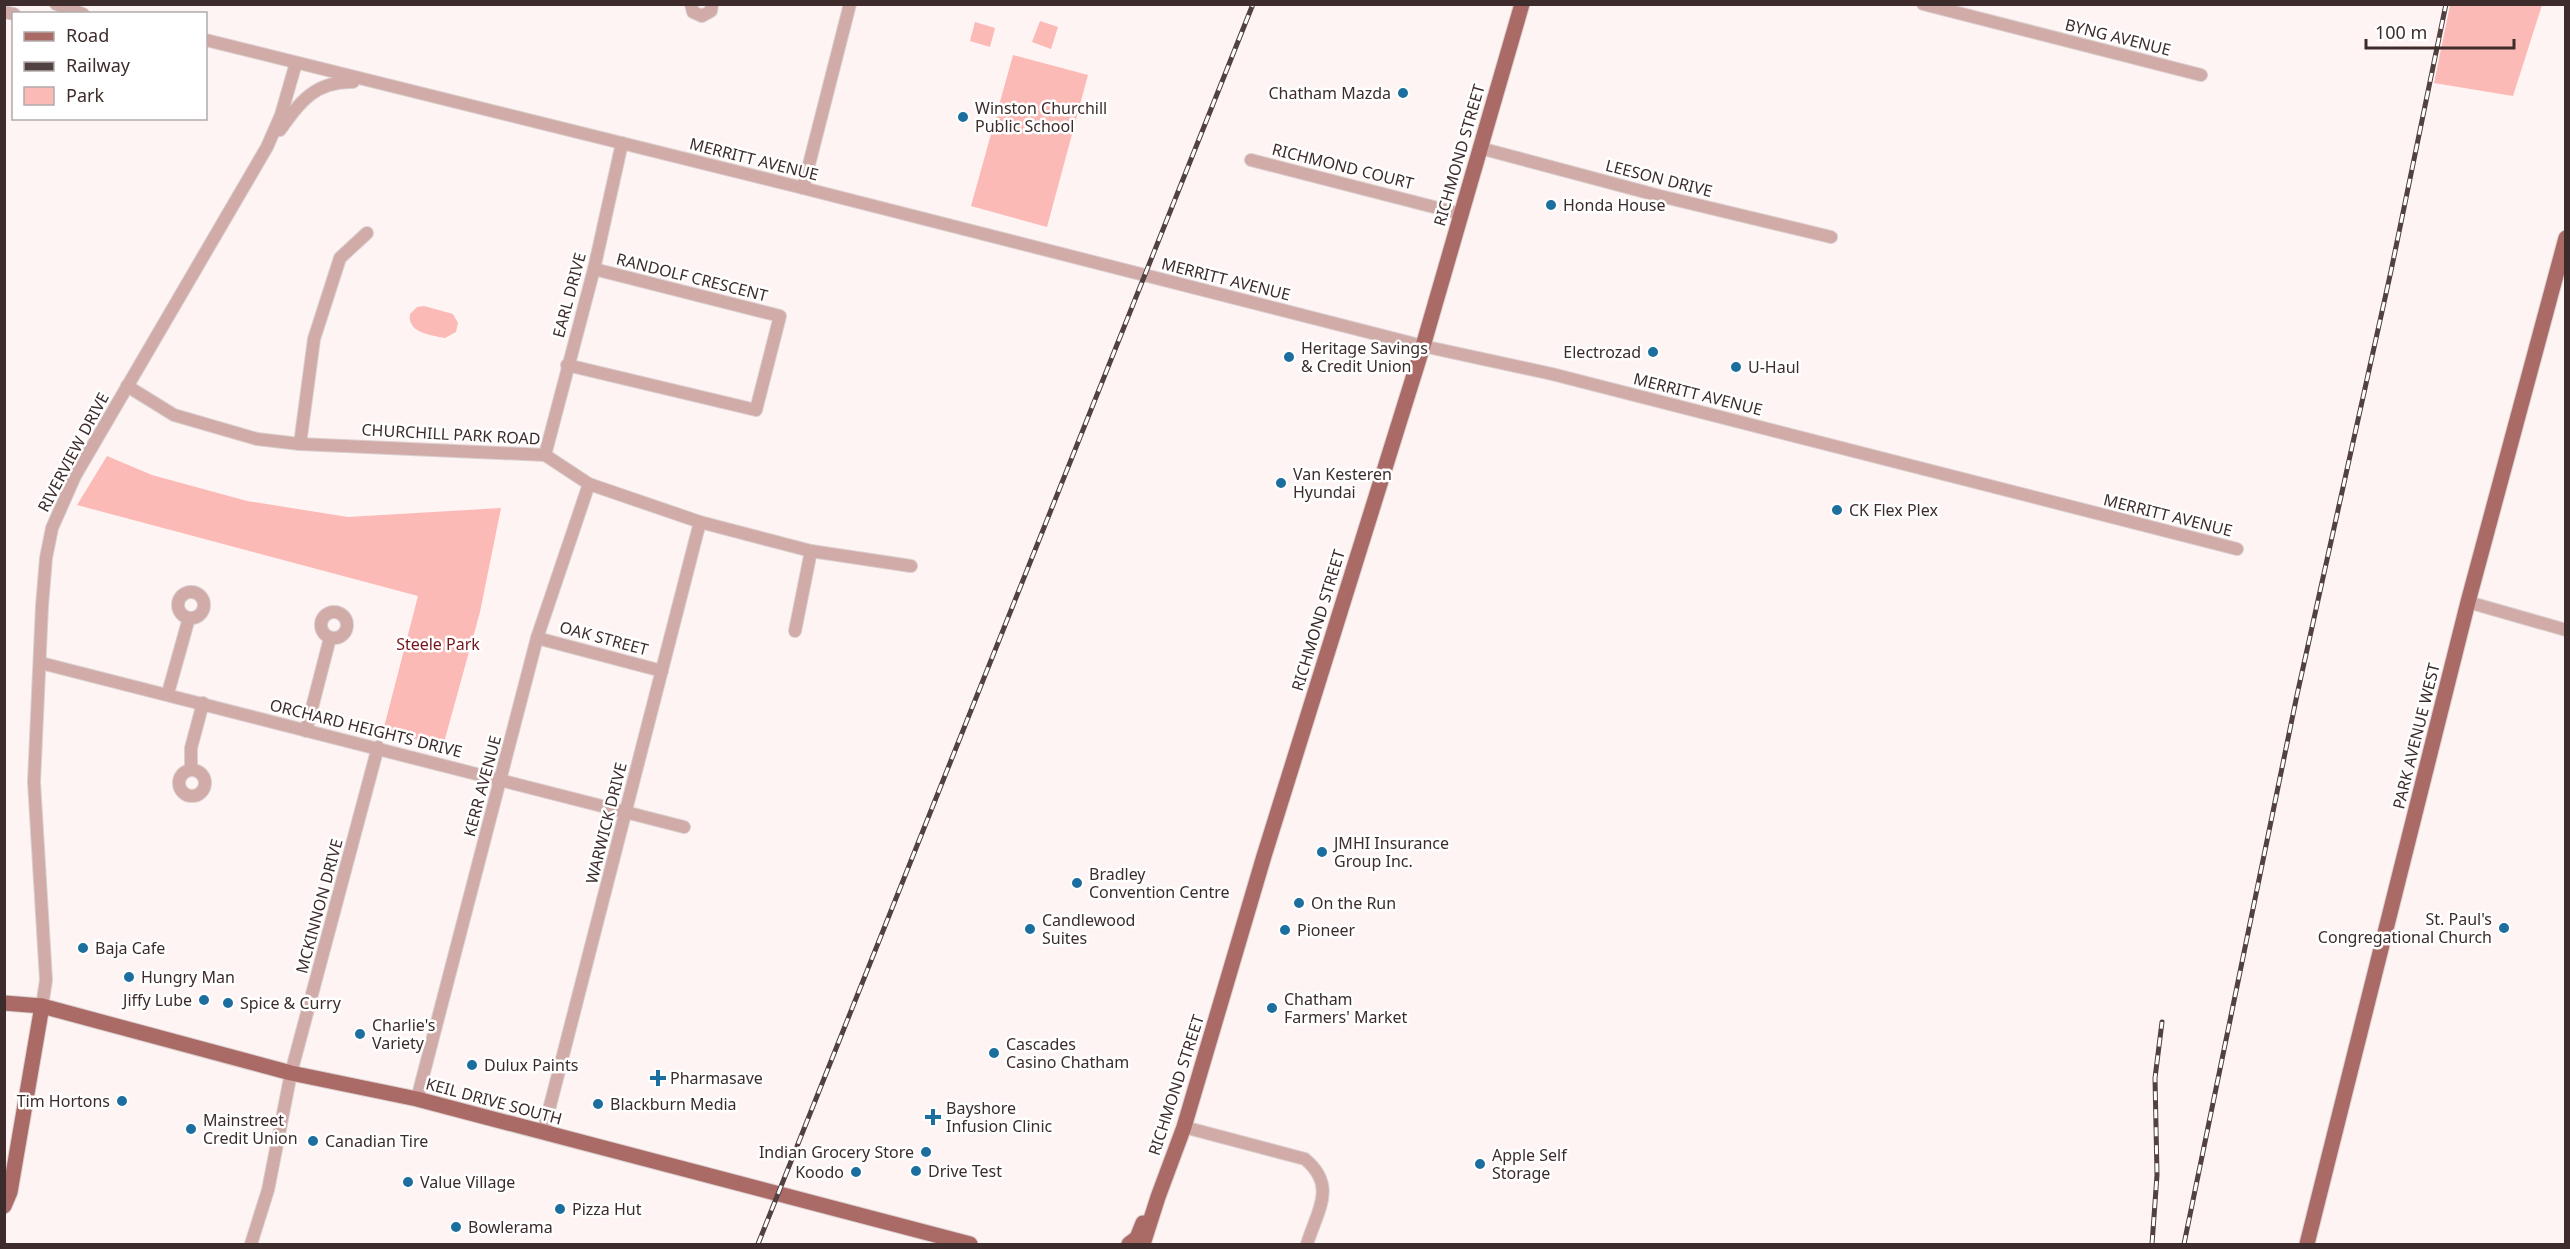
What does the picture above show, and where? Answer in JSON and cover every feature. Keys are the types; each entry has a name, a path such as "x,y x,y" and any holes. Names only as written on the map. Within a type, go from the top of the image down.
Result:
{"main road":[{"name":"RICHMOND STREET","path":"1143,1245 1184,1127 1264,856 1423,346 1522,4"},
{"name":"PARK AVENUE WEST","path":"2307,1245 2468,603 2565,238"},
{"name":"KEIL DRIVE SOUTH","path":"6,1003 42,1006 291,1073 417,1100 970,1245"},
{"path":"4,1206 10,1192 42,1006"},
{"path":"1129,1245 1137,1238 1158,1197"}],"street":[{"path":"56,4 76,12"},
{"path":"691,4 693,12 702,16 711,11 712,4"},
{"path":"803,188 850,4"},
{"name":"BYNG AVENUE","path":"1923,4 2200,75"},
{"name":"MERRITT AVENUE","path":"207,40 803,188 1423,346 1552,374 2237,549"},
{"name":"RIVERVIEW DRIVE","path":"42,1006 46,980 34,782 45,568 52,528 75,476 267,147 281,115 296,63"},
{"path":"267,147 300,101 315,89 335,82 375,82"},
{"name":"EARL DRIVE","path":"545,455 594,269 622,143"},
{"name":"LEESON DRIVE","path":"1480,148 1831,237"},
{"name":"RICHMOND COURT","path":"1251,160 1461,214"},
{"path":"300,444 314,339 340,258 367,233"},
{"name":"RANDOLF CRESCENT","path":"567,365 756,410 780,316 594,269"},
{"name":"CHURCHILL PARK ROAD","path":"127,386 142,397 187,420 257,439 300,444 545,455 589,484 700,522 811,551 911,566"},
{"name":"KERR AVENUE","path":"417,1100 537,638 589,484"},
{"name":"WARWICK DRIVE","path":"543,1133 700,522"},
{"path":"795,631 811,551"},
{"path":"2468,603 2565,630"},
{"path":"168,693 189,618"},
{"path":"306,730 330,638"},
{"name":"OAK STREET","path":"537,638 662,670"},
{"name":"ORCHARD HEIGHTS DRIVE","path":"41,663 168,693 684,827"},
{"path":"190,770 191,748 202,703"},
{"name":"MCKINNON DRIVE","path":"251,1245 267,1190 291,1073 378,747"},
{"path":"1184,1127 1247,1141 1305,1159 1318,1170 1325,1187 1307,1245"}],"green space":[{"path":"2450,5 2542,5 2513,96 2434,83"},
{"path":"1040,21 1058,27 1051,49 1032,42"},
{"path":"975,22 995,28 990,47 970,41"},
{"path":"1013,55 1088,75 1047,227 971,206"},
{"path":"424,306 453,314 458,323 456,332 445,338 416,329 410,320 410,314 417,307"},
{"name":"Steele Park","path":"107,456 152,475 247,501 348,517 501,508 480,612 443,746 383,731 418,596 77,505"}],"railway":[{"path":"758,1244 1253,4"},
{"path":"2184,1244 2297,695 2391,271 2446,4"},
{"path":"2152,1244 2157,1175 2155,1078 2162,1022"}],"place":[{"name":"Chatham Mazda","path":"1403,93"},
{"name":"Winston Churchill Public School","path":"963,117"},
{"name":"Honda House","path":"1551,205"},
{"name":"Electrozad","path":"1653,352"},
{"name":"Heritage Savings & Credit Union","path":"1289,357"},
{"name":"U-Haul","path":"1736,367"},
{"name":"Van Kesteren Hyundai","path":"1281,483"},
{"name":"CK Flex Plex","path":"1837,510"},
{"name":"JMHI Insurance Group Inc.","path":"1322,852"},
{"name":"Bradley Convention Centre","path":"1077,883"},
{"name":"On the Run","path":"1299,903"},
{"name":"St. Paul's Congregational Church","path":"2504,928"},
{"name":"Candlewood Suites","path":"1030,929"},
{"name":"Pioneer","path":"1285,930"},
{"name":"Baja Cafe","path":"83,948"},
{"name":"Hungry Man","path":"129,977"},
{"name":"Jiffy Lube","path":"204,1000"},
{"name":"Spice & Curry","path":"228,1003"},
{"name":"Chatham Farmers' Market","path":"1272,1008"},
{"name":"Charlie's Variety","path":"360,1034"},
{"name":"Cascades Casino Chatham","path":"994,1053"},
{"name":"Dulux Paints","path":"472,1065"},
{"name":"Pharmasave","path":"658,1078"},
{"name":"Tim Hortons","path":"122,1101"},
{"name":"Blackburn Media","path":"598,1104"},
{"name":"Bayshore Infusion Clinic","path":"933,1117"},
{"name":"Mainstreet Credit Union","path":"191,1129"},
{"name":"Canadian Tire","path":"313,1141"},
{"name":"Indian Grocery Store","path":"926,1152"},
{"name":"Apple Self Storage","path":"1480,1164"},
{"name":"Drive Test","path":"916,1171"},
{"name":"Koodo","path":"856,1172"},
{"name":"Value Village","path":"408,1182"},
{"name":"Pizza Hut","path":"560,1209"},
{"name":"Bowlerama","path":"456,1227"}]}
